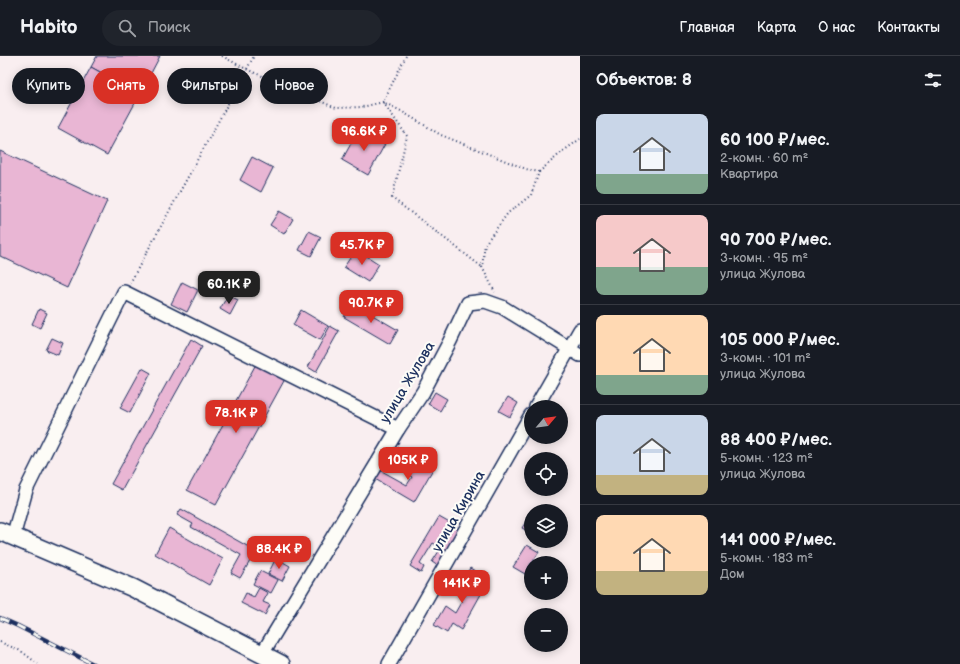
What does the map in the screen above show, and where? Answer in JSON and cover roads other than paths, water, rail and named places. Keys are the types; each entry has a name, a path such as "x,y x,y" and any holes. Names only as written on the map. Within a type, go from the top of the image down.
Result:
{"main road":[{"path":"7,534 133,588 281,664"}],"street":[{"path":"7,534 26,490 124,292 398,429"},
{"name":"улица Жулова","path":"262,654 398,429 423,392 468,303 485,301 502,307 574,352"},
{"path":"541,400 574,352 580,330"},
{"name":"улица Кирина","path":"389,664 524,427"}],"railway":[{"path":"0,618 93,664"}]}
